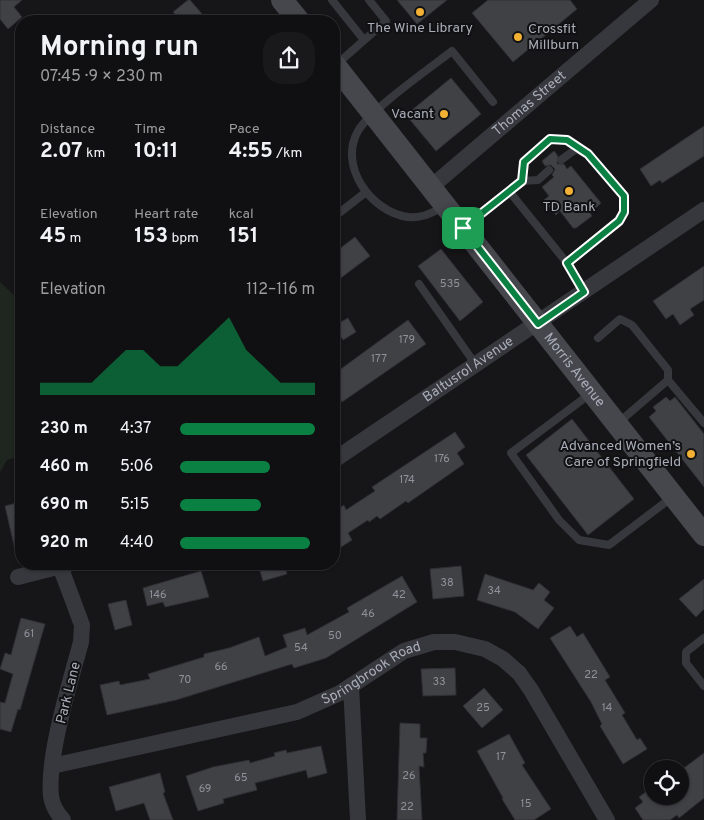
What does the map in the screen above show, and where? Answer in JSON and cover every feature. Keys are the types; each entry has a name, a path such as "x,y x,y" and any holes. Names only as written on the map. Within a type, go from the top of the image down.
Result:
{"main road":[{"path":"282,0 294,15"},
{"name":"Morris Avenue","path":"340,73 673,496 701,525"}],"street":[{"name":"Thomas Street","path":"431,187 651,0"},
{"name":"Baltusrol Avenue","path":"340,456 538,324 704,210"},
{"path":"18,577 45,570"},
{"name":"Park Lane","path":"63,820 53,806 51,797 52,766 81,642 82,625 66,570"},
{"name":"Springbrook Road","path":"52,766 297,712 351,686 414,647 434,642 455,642 485,649 514,668 531,690 607,820"},
{"path":"351,686 358,820"}],"lane":[{"path":"332,0 364,40"},
{"path":"340,60 386,21 369,0"},
{"path":"446,206 420,217 409,217 386,210 366,192 355,171 352,150 359,129 373,114 452,51 493,102"},
{"path":"522,181 524,162 550,139 567,140 588,154 624,196 624,212 619,221 567,263"},
{"path":"561,160 576,150 588,154"},
{"path":"463,228 522,181 538,180 549,170"},
{"path":"509,191 567,263 584,292"},
{"path":"340,212 366,192"},
{"path":"418,284 476,365"},
{"path":"598,338 620,319 632,325 668,370 668,380 704,423"},
{"path":"617,425 668,380"},
{"path":"592,392 510,453 559,520 579,540 609,546 673,496"},
{"path":"704,638 686,652 686,663 704,686"}],"shaded area":[{"path":"0,282 15,296 15,458 7,460 0,472"}],"building":[{"path":"0,0 22,0 14,7 20,15 15,15 15,23 8,29 0,19"},
{"path":"190,0 203,15 176,15 173,12"},
{"name":"The Wine Library","path":"397,0 447,0 417,24"},
{"name":"Crossfit Millburn","path":"488,0 570,0 577,9 513,62 472,13"},
{"name":"Vacant","path":"451,78 481,114 436,151 406,115"},
{"path":"704,126 704,156 662,183 660,180 651,186 640,169"},
{"name":"TD Bank","path":"554,151 558,156 557,164 564,164 567,169 571,166 601,203 590,213 592,216 576,228 573,228 560,211 556,215 544,200 549,196 542,187 554,177 552,175 555,169 551,165 545,166 542,161"},
{"path":"355,237 370,256 340,278 340,248"},
{"path":"441,249 483,302 460,321 418,266"},
{"path":"704,266 704,300 690,309 694,315 680,325 673,314 666,319 653,301"},
{"path":"348,318 356,332 343,340 340,335 340,323"},
{"path":"408,320 426,344 342,402 340,399 340,370"},
{"name":"Advanced Women’s Care of Springfield","path":"666,397 670,401 675,397 704,434 704,487 649,417 656,411 653,407"},
{"path":"572,419 634,499 588,535 526,455"},
{"path":"455,432 465,447 457,453 464,464 408,503 406,501 380,519 377,516 369,522 368,520 348,533 352,540 340,548 340,508 344,505 346,510 375,491 372,487"},
{"path":"15,504 15,550 5,506"},
{"path":"461,566 464,596 433,599 430,569"},
{"path":"260,570 286,570 287,574 263,581"},
{"path":"201,571 209,597 165,607 163,602 147,606 143,588"},
{"path":"485,574 533,590 539,583 550,592 544,600 554,608 538,629 515,612 477,600"},
{"path":"402,576 417,602 326,658 294,668 292,664 176,700 107,715 100,685 119,681 120,685 150,679 148,674 204,657 204,654 229,648 259,637 265,656 287,647 283,635 305,628 307,635 349,612 347,608"},
{"path":"704,579 704,609 696,617 679,599"},
{"path":"126,600 132,625 115,630 108,604"},
{"path":"21,618 45,624 20,710 18,709 11,732 0,729 0,702 5,703 13,674 0,669 5,653 11,655"},
{"path":"570,626 577,637 583,633 610,677 605,680 625,713 622,715 637,740 640,738 647,749 623,764 600,726 602,724 591,702 550,638"},
{"path":"455,668 456,695 423,696 421,669"},
{"path":"484,688 503,710 482,728 463,706"},
{"path":"400,723 420,724 420,738 427,738 426,753 423,753 424,767 419,766 422,820 397,820"},
{"path":"509,734 525,763 522,765 551,809 534,820 515,820 477,751"},
{"path":"321,746 327,773 308,778 306,770 255,783 257,790 223,799 224,803 198,811 186,776 213,767 249,760 250,763 275,756 274,753 286,750 287,753"},
{"path":"704,753 704,798 679,818 677,815 670,820 643,820 635,808 643,802 639,797 644,793 644,805 689,805 689,764"},
{"path":"160,773 165,792 163,793 173,820 150,820 144,803 116,811 109,787"}],"place":[{"name":"The Wine Library","path":"420,12"},
{"name":"Crossfit Millburn","path":"518,37"},
{"name":"Vacant","path":"444,114"},
{"name":"TD Bank","path":"569,191"},
{"name":"Advanced Women’s Care of Springfield","path":"691,454"}],"route":[{"path":"550,139 567,140 588,154 624,196 624,212 619,221 567,263 584,292 538,324 463,228 522,181 524,162 550,139"}]}
